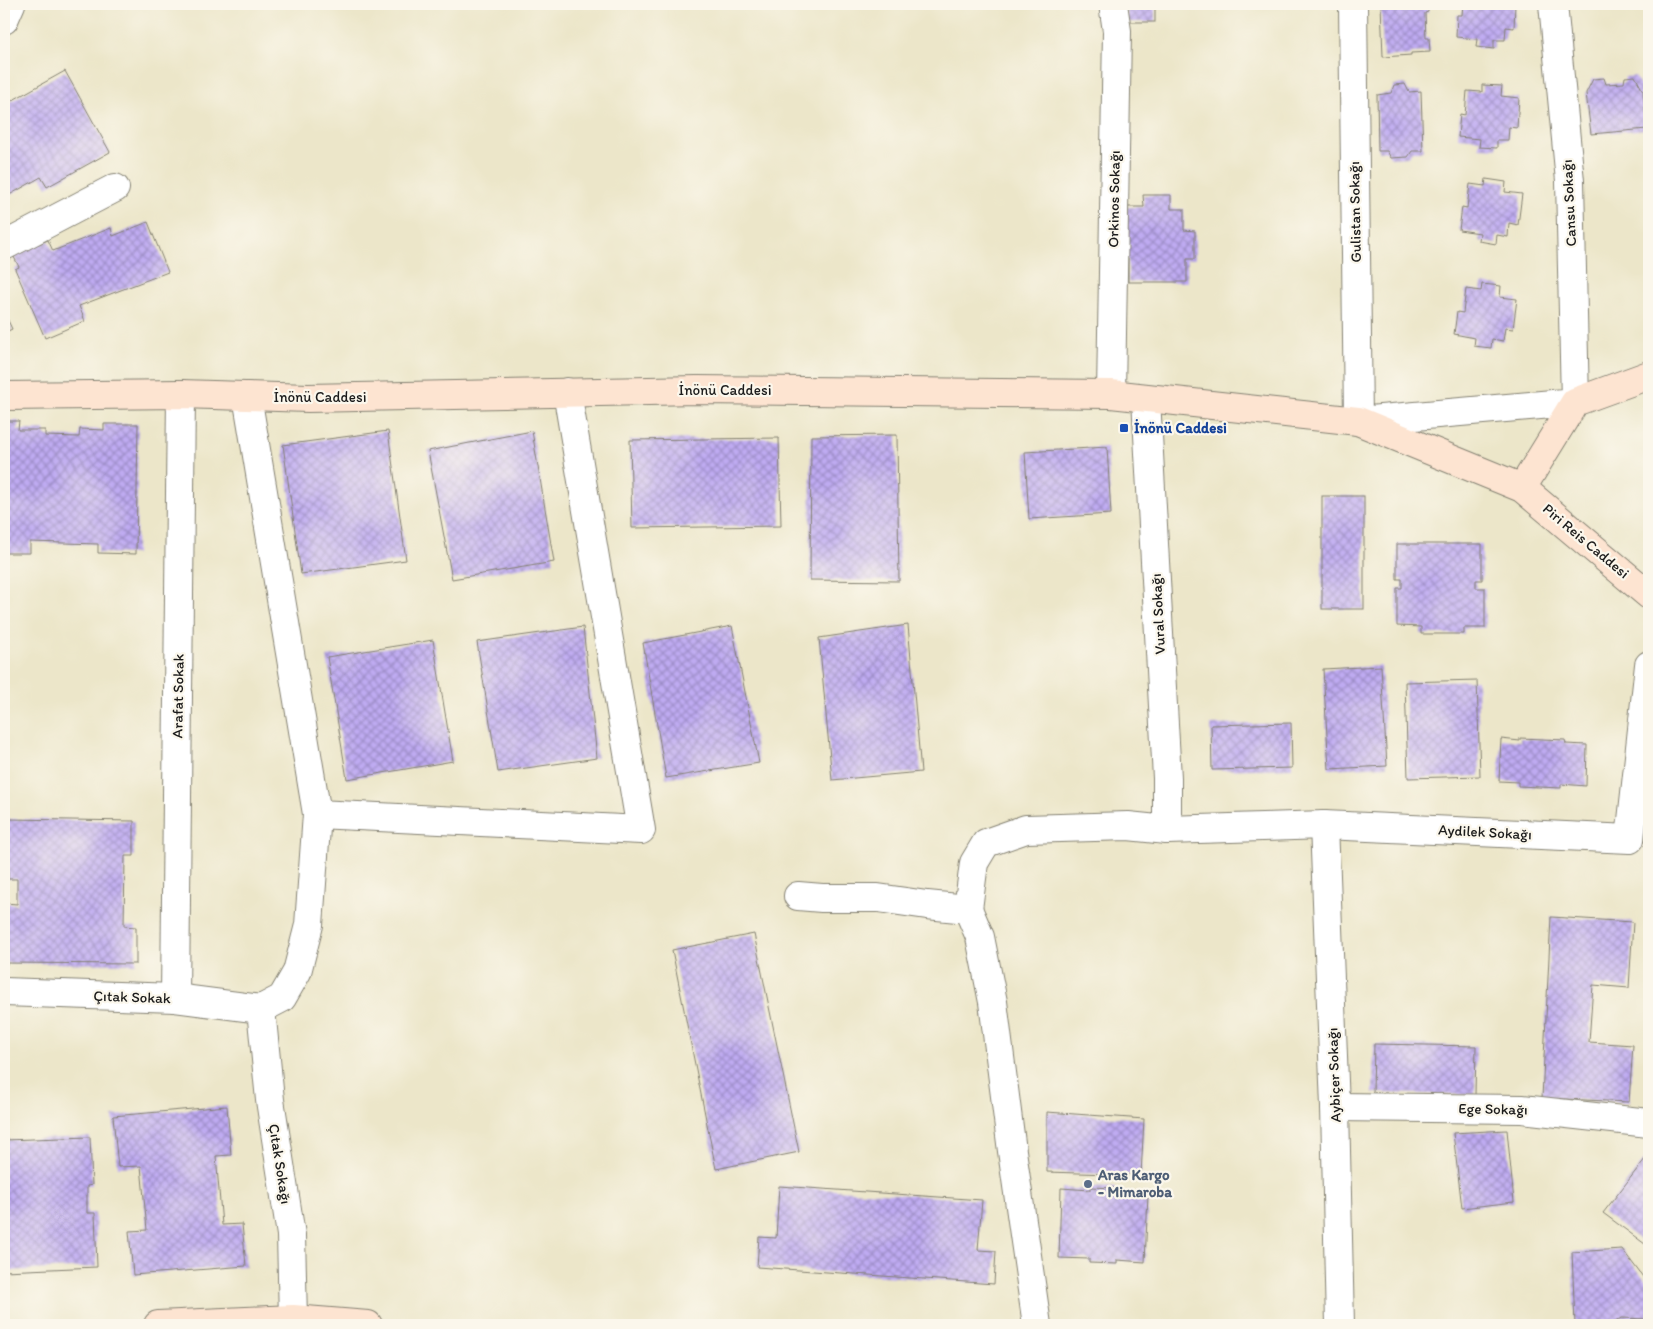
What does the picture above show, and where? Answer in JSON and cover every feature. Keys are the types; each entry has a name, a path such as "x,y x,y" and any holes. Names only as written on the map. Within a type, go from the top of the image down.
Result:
{"main road":[{"path":"1522,488 1575,402 1649,375"},
{"name":"İnönü Caddesi","path":"4,396 181,394 308,398 707,390 1111,394 1358,420 1522,488"},
{"name":"Piri Reis Caddesi","path":"1522,488 1649,594"},
{"path":"158,1325 293,1320 368,1325"}],"street":[{"path":"4,20 11,4"},
{"name":"Orkinos Sokağı","path":"1111,394 1117,31 1113,4"},
{"name":"Gulistan Sokağı","path":"1353,4 1358,420"},
{"name":"Cansu Sokağı","path":"1553,4 1570,181 1575,402"},
{"path":"4,246 115,188"},
{"path":"317,814 641,830 567,392"},
{"name":"Arafat Sokak","path":"175,998 181,394"},
{"path":"246,396 317,814 309,925 297,972 282,998 260,1009"},
{"name":"Vural Sokağı","path":"1146,399 1167,778 1167,830"},
{"path":"1358,420 1575,402"},
{"name":"Aydilek Sokağı","path":"968,909 974,864 986,843 1026,830 1128,826 1167,830 1324,825 1640,839 1649,665"},
{"name":"Aybiçer Sokağı","path":"1324,825 1336,1107 1340,1325"},
{"path":"798,896 878,898 968,909 980,937 993,1002 1037,1325"},
{"name":"Çıtak Sokak","path":"4,992 175,998 260,1009"},
{"name":"Çıtak Sokağı","path":"260,1009 270,1100 291,1235 293,1320"},
{"name":"Ege Sokağı","path":"1336,1107 1522,1109 1649,1123"}],"building":[{"path":"1127,4 1155,4 1155,22 1127,22"},
{"path":"1381,4 1428,4 1428,12 1425,13 1426,38 1429,38 1430,52 1383,57"},
{"path":"1463,4 1515,4 1514,28 1506,27 1505,40 1494,40 1494,49 1476,47 1477,39 1456,37 1457,15 1462,15"},
{"path":"65,71 110,152 47,187 41,177 4,198 4,105"},
{"path":"1635,76 1643,91 1647,129 1591,134 1586,93 1593,79 1604,78 1606,84 1624,83 1625,77"},
{"path":"1405,84 1409,92 1421,91 1423,151 1412,151 1408,157 1391,158 1387,151 1378,151 1377,95 1391,93 1394,85"},
{"path":"1482,85 1502,86 1501,96 1519,98 1517,128 1509,127 1508,140 1497,140 1497,148 1479,147 1480,139 1458,137 1460,114 1465,115 1467,91 1482,92"},
{"path":"1486,179 1506,182 1505,192 1522,194 1518,225 1509,223 1508,237 1497,235 1496,244 1479,241 1480,233 1459,230 1462,207 1467,208 1470,184 1485,186"},
{"path":"1143,195 1171,195 1171,209 1184,209 1184,230 1195,231 1195,259 1187,259 1187,282 1128,282 1128,258 1119,258 1127,207 1144,207"},
{"path":"148,222 168,272 79,306 85,321 45,338 15,269 19,267 13,255 48,240 53,251 111,228 113,236"},
{"path":"1482,284 1501,286 1500,297 1517,299 1513,329 1505,328 1503,341 1492,339 1491,348 1474,346 1475,338 1454,334 1457,312 1463,313 1466,289 1481,291"},
{"path":"4,312 12,329 4,333"},
{"path":"4,421 19,421 18,430 45,430 45,436 79,437 80,429 104,430 104,424 138,424 136,554 98,553 98,544 30,542 30,553 4,553"},
{"path":"388,431 406,560 301,574 283,445"},
{"path":"532,431 554,562 452,579 428,451"},
{"path":"897,435 899,581 810,580 811,436"},
{"path":"779,438 781,526 632,528 630,440"},
{"path":"1107,447 1111,514 1029,519 1025,452"},
{"path":"1322,496 1364,496 1364,609 1322,609"},
{"path":"1397,544 1482,544 1482,580 1476,580 1476,588 1485,588 1485,628 1464,628 1464,634 1421,634 1421,627 1397,626 1397,588 1402,588 1402,579 1397,579"},
{"path":"908,625 921,772 832,780 819,638"},
{"path":"732,626 759,763 666,778 643,643"},
{"path":"583,627 597,758 498,772 477,642"},
{"path":"433,640 453,761 347,779 327,657"},
{"path":"1381,666 1387,766 1329,769 1323,669"},
{"path":"1477,680 1480,776 1408,778 1405,682"},
{"path":"1291,723 1292,768 1212,770 1211,725"},
{"path":"1520,738 1565,740 1566,744 1587,745 1586,786 1561,784 1561,788 1518,786 1518,782 1499,781 1501,739 1520,741"},
{"path":"8,819 134,821 134,856 125,856 124,926 136,927 136,964 5,963 5,903 17,904 17,879 8,879"},
{"path":"1551,917 1633,922 1629,988 1593,985 1589,1042 1633,1045 1629,1102 1542,1098"},
{"path":"754,934 799,1152 716,1169 672,950"},
{"path":"1374,1044 1476,1046 1475,1095 1373,1093"},
{"path":"227,1106 231,1155 216,1156 222,1225 242,1224 246,1266 133,1275 129,1231 147,1230 141,1166 118,1167 113,1116"},
{"path":"1047,1112 1144,1119 1141,1175 1047,1172"},
{"path":"1507,1130 1514,1202 1462,1208 1453,1133"},
{"path":"90,1137 92,1185 87,1186 87,1213 95,1213 97,1267 4,1271 4,1140"},
{"path":"1649,1154 1649,1247 1603,1213"},
{"path":"779,1186 982,1200 978,1250 996,1251 994,1284 757,1267 759,1237 776,1238"},
{"path":"1090,1187 1116,1188 1116,1193 1148,1195 1145,1262 1117,1260 1117,1264 1089,1263 1089,1259 1059,1258 1061,1188 1090,1190"},
{"path":"1622,1249 1649,1285 1649,1319 1621,1318 1611,1325 1575,1325 1572,1252"}],"place":[{"name":"İnönü Caddesi","path":"1124,428"},
{"name":"Aras Kargo - Mimaroba","path":"1088,1184"}]}
